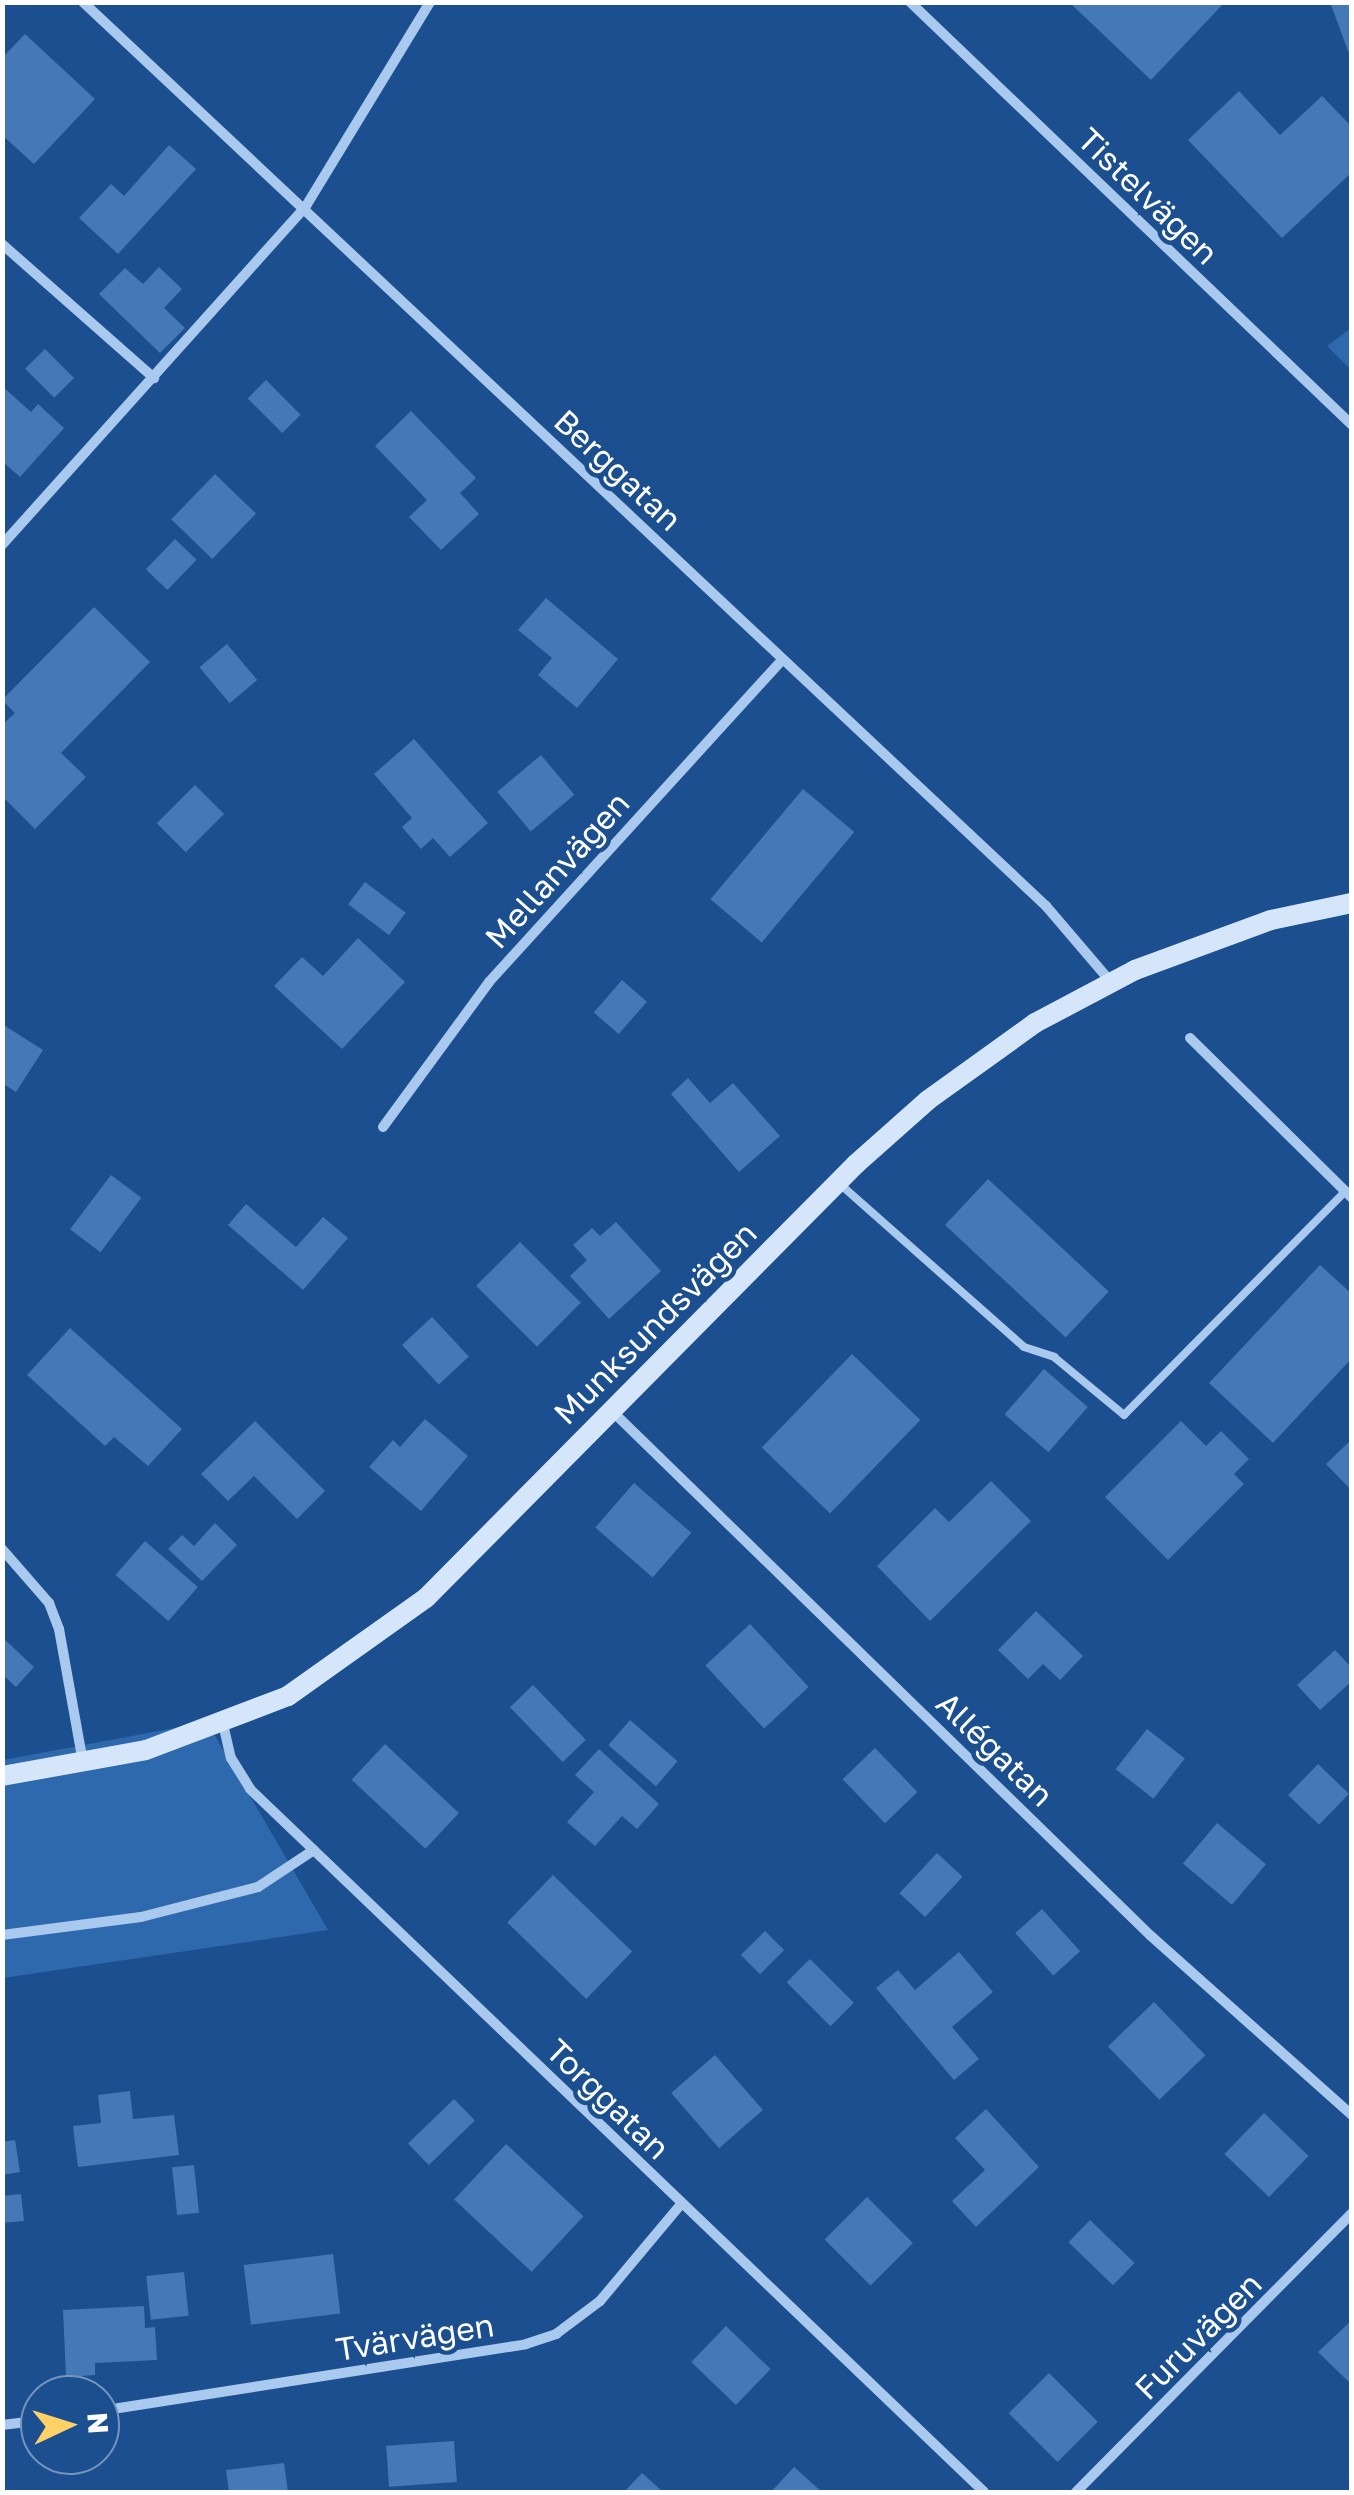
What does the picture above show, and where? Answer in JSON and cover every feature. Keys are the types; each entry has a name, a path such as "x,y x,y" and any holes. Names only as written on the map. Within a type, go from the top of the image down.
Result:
{"street":[{"name":"Berggatan","path":"83,2 306,206 1046,906 1111,982"},
{"path":"2,545 306,206 430,2"},
{"name":"Tistelvägen","path":"910,2 1352,425"},
{"path":"2,244 154,378"},
{"name":"Mellanvägen","path":"383,1126 489,982 782,660"},
{"name":"Munksundsvägen","path":"2,1776 83,1764 223,1724 288,1696 426,1598 838,1182 928,1100 1036,1022 1111,982 1271,920 1352,903"},
{"path":"1190,1038 1348,1195"},
{"name":"Allégatan","path":"611,1410 1152,1936 1352,2115"},
{"path":"2,1548 49,1603 59,1628 83,1764"},
{"name":"Torggatan","path":"223,1724 232,1758 250,1788 984,2492"},
{"path":"2,1935 141,1916 258,1887 314,1850"},
{"name":"Tvärvägen","path":"120,2408 526,2344 556,2334 600,2302 682,2204"},
{"name":"Furuvägen","path":"1076,2492 1352,2213"}],"lane":[{"path":"838,1182 1024,1346 1054,1357 1124,1415 1348,1195"}],"shaded area":[{"path":"1351,328 1351,370 1327,346"},
{"path":"207,1722 328,1930 3,1978 3,1760"}],"building":[{"path":"1069,2 1225,2 1151,80"},
{"path":"1330,2 1352,2 1351,59"},
{"path":"25,34 95,99 34,164 2,135 2,58"},
{"path":"1239,91 1280,135 1322,96 1352,127 1352,172 1282,238 1188,140"},
{"path":"169,145 196,169 118,254 79,218 111,184 124,196"},
{"path":"159,267 182,289 164,308 185,328 160,353 99,294 125,268 143,284"},
{"path":"45,349 74,378 54,398 25,369"},
{"path":"266,380 301,415 282,433 248,398"},
{"path":"2,386 31,412 38,404 64,428 20,477 2,461"},
{"path":"411,411 476,478 460,493 479,514 441,550 409,517 427,500 375,446"},
{"path":"215,474 256,514 212,559 171,519"},
{"path":"175,539 197,560 167,590 146,569"},
{"path":"546,598 618,659 577,708 538,675 552,658 518,630"},
{"path":"94,607 150,662 61,753 86,777 35,829 2,796 2,725 15,713 2,700"},
{"path":"227,644 257,680 230,703 199,667"},
{"path":"414,739 488,823 450,857 433,838 421,849 402,827 412,818 374,774"},
{"path":"541,755 574,795 531,831 497,792"},
{"path":"195,785 224,814 186,852 157,823"},
{"path":"803,789 854,832 762,942 710,899"},
{"path":"365,882 406,913 389,935 348,904"},
{"path":"358,938 405,982 342,1049 274,986 302,957 323,976"},
{"path":"622,980 647,1002 619,1034 594,1012"},
{"path":"2,1024 43,1050 16,1092 2,1083"},
{"path":"688,1078 710,1103 733,1083 780,1136 739,1172 671,1094"},
{"path":"111,1175 141,1198 100,1252 70,1229"},
{"path":"988,1179 1109,1292 1066,1338 945,1225"},
{"path":"246,1204 296,1247 323,1217 348,1238 303,1290 228,1225"},
{"path":"616,1222 661,1271 609,1319 570,1276 587,1260 573,1245 592,1228 600,1236"},
{"path":"520,1242 581,1303 537,1347 476,1286"},
{"path":"1320,1265 1352,1294 1352,1358 1273,1443 1209,1383"},
{"path":"432,1317 469,1356 439,1384 402,1345"},
{"path":"70,1328 182,1429 148,1466 114,1437 105,1446 27,1375"},
{"path":"852,1354 920,1420 830,1514 762,1448"},
{"path":"1044,1369 1088,1407 1048,1452 1005,1414"},
{"path":"425,1419 468,1456 421,1511 369,1467 393,1440 400,1447"},
{"path":"255,1421 325,1491 297,1519 254,1476 228,1501 201,1474"},
{"path":"1181,1421 1206,1446 1221,1431 1249,1459 1234,1474 1244,1484 1168,1560 1105,1497"},
{"path":"1352,1439 1352,1491 1326,1464"},
{"path":"991,1481 1031,1521 930,1621 877,1566 935,1508 949,1522"},
{"path":"634,1483 691,1533 653,1577 595,1528"},
{"path":"215,1523 237,1545 202,1581 168,1549 182,1535 194,1546"},
{"path":"145,1541 198,1587 168,1621 115,1575"},
{"path":"1036,1611 1083,1656 1060,1680 1043,1664 1028,1679 998,1650"},
{"path":"750,1624 809,1687 764,1728 705,1666"},
{"path":"2,1637 34,1667 16,1687 2,1674"},
{"path":"1335,1650 1352,1668 1352,1681 1320,1710 1297,1685"},
{"path":"533,1685 586,1740 563,1762 510,1707"},
{"path":"630,1720 678,1761 656,1786 608,1745"},
{"path":"1147,1729 1185,1759 1153,1799 1116,1769"},
{"path":"385,1744 459,1813 425,1849 352,1780"},
{"path":"875,1748 917,1792 885,1823 843,1779"},
{"path":"599,1749 659,1804 637,1829 622,1816 595,1846 567,1822 594,1792 575,1775"},
{"path":"1318,1764 1349,1794 1319,1825 1288,1795"},
{"path":"1217,1823 1266,1864 1232,1905 1183,1864"},
{"path":"937,1853 963,1877 925,1917 899,1893"},
{"path":"553,1875 632,1951 586,1999 507,1922"},
{"path":"1042,1909 1080,1951 1053,1975 1015,1933"},
{"path":"765,1931 784,1950 760,1974 741,1955"},
{"path":"959,1952 993,1992 952,2027 979,2059 954,2080 876,1988 898,1970 915,1990"},
{"path":"810,1959 854,2003 831,2026 787,1982"},
{"path":"1154,2002 1205,2055 1159,2100 1108,2046"},
{"path":"715,2055 763,2110 719,2148 671,2093"},
{"path":"130,2091 133,2119 174,2115 179,2155 78,2167 73,2126 101,2123 98,2095"},
{"path":"454,2099 475,2121 429,2165 408,2143"},
{"path":"986,2109 1039,2167 976,2227 952,2201 985,2170 955,2138"},
{"path":"1264,2113 1309,2156 1269,2197 1224,2154"},
{"path":"15,2140 20,2172 2,2175 2,2142"},
{"path":"506,2144 584,2216 532,2272 454,2200"},
{"path":"194,2165 199,2213 177,2215 172,2167"},
{"path":"21,2194 24,2221 2,2223 2,2196"},
{"path":"867,2197 913,2243 871,2285 825,2239"},
{"path":"1090,2220 1135,2263 1113,2285 1068,2242"},
{"path":"333,2254 340,2314 251,2325 244,2265"},
{"path":"184,2272 189,2316 151,2320 146,2276"},
{"path":"144,2306 145,2328 155,2327 157,2360 95,2363 95,2375 66,2375 63,2310"},
{"path":"1352,2320 1352,2385 1318,2352"},
{"path":"726,2326 771,2369 736,2405 691,2362"},
{"path":"1049,2373 1098,2422 1057,2462 1009,2413"},
{"path":"454,2441 457,2482 389,2487 386,2446"},
{"path":"284,2463 288,2492 229,2492 226,2470"},
{"path":"794,2467 822,2492 771,2492"},
{"path":"642,2473 663,2492 624,2492"}]}
